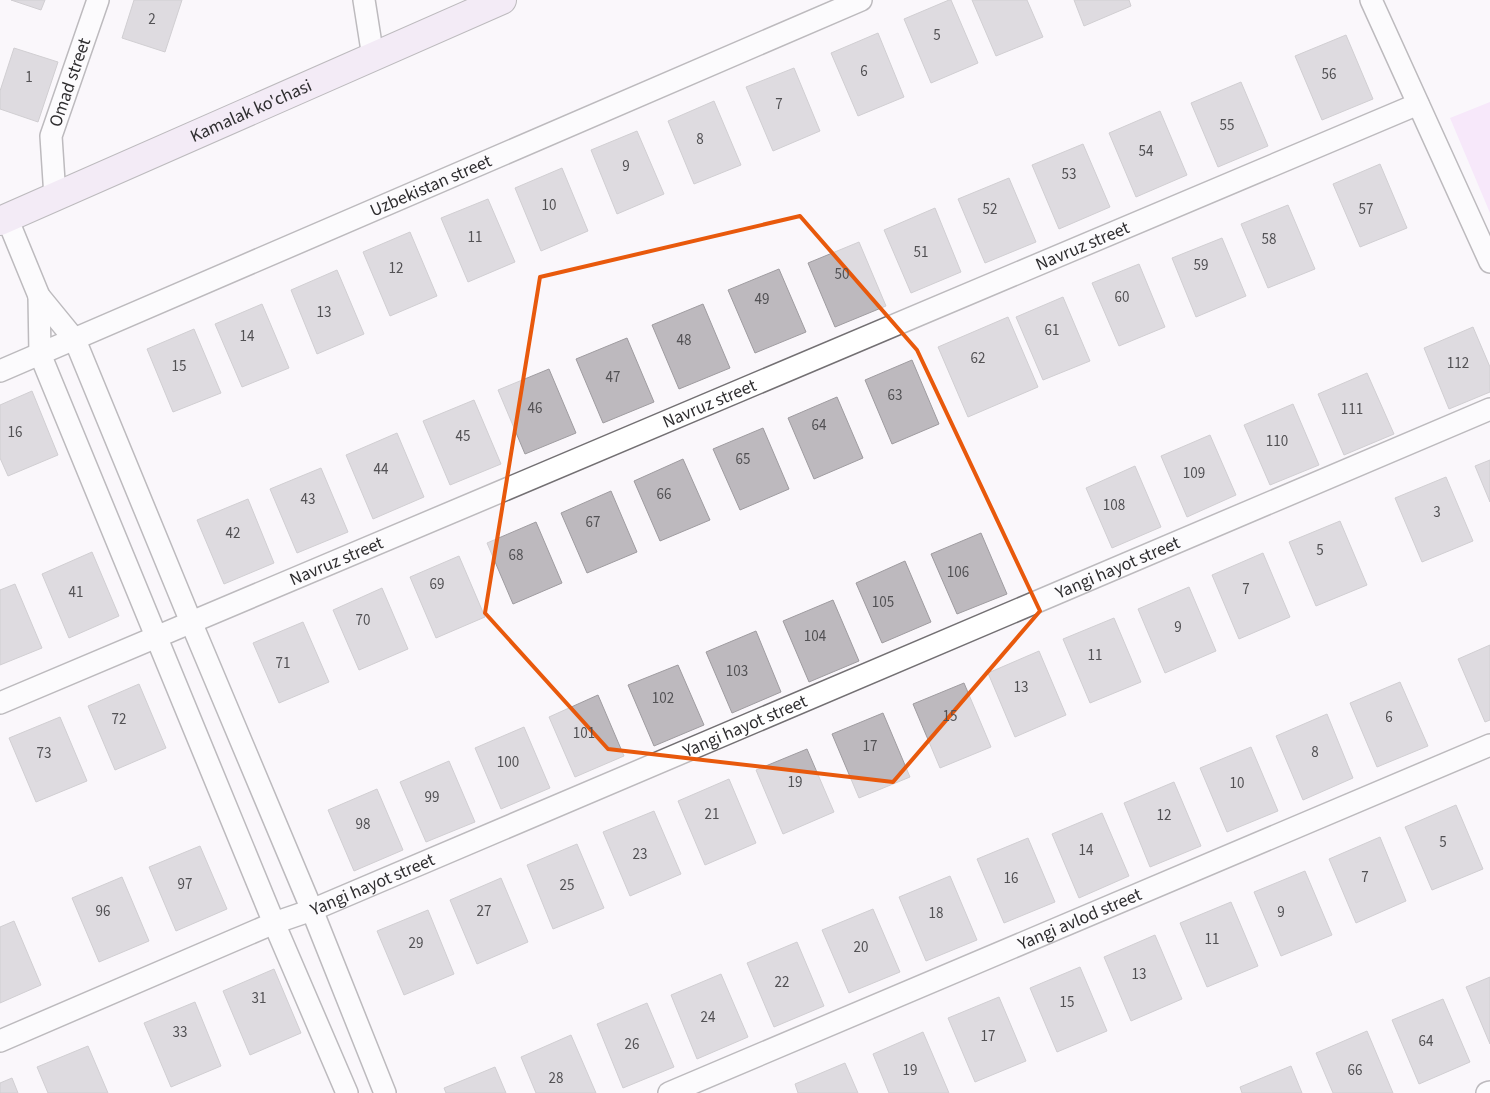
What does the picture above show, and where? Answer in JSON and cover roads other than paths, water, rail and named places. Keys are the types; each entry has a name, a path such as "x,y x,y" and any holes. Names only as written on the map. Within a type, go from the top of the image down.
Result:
{"main road":[{"name":"Kamalak ko'chasi","path":"4,219 502,0"}],"street":[{"name":"Omad street","path":"55,197 51,136 98,0"},
{"path":"364,0 373,57"},
{"name":"Uzbekistan street","path":"0,371 861,0"},
{"path":"1371,0 1490,262"},
{"name":"Navruz street","path":"0,703 1418,104"},
{"path":"4,219 38,296 75,340 190,622 312,910 384,1093"},
{"path":"38,296 40,354 274,923 347,1093"},
{"name":"Yangi hayot street","path":"0,1042 274,923 312,910 1490,409"},
{"name":"Yangi avlod street","path":"669,1093 1490,745"}]}
